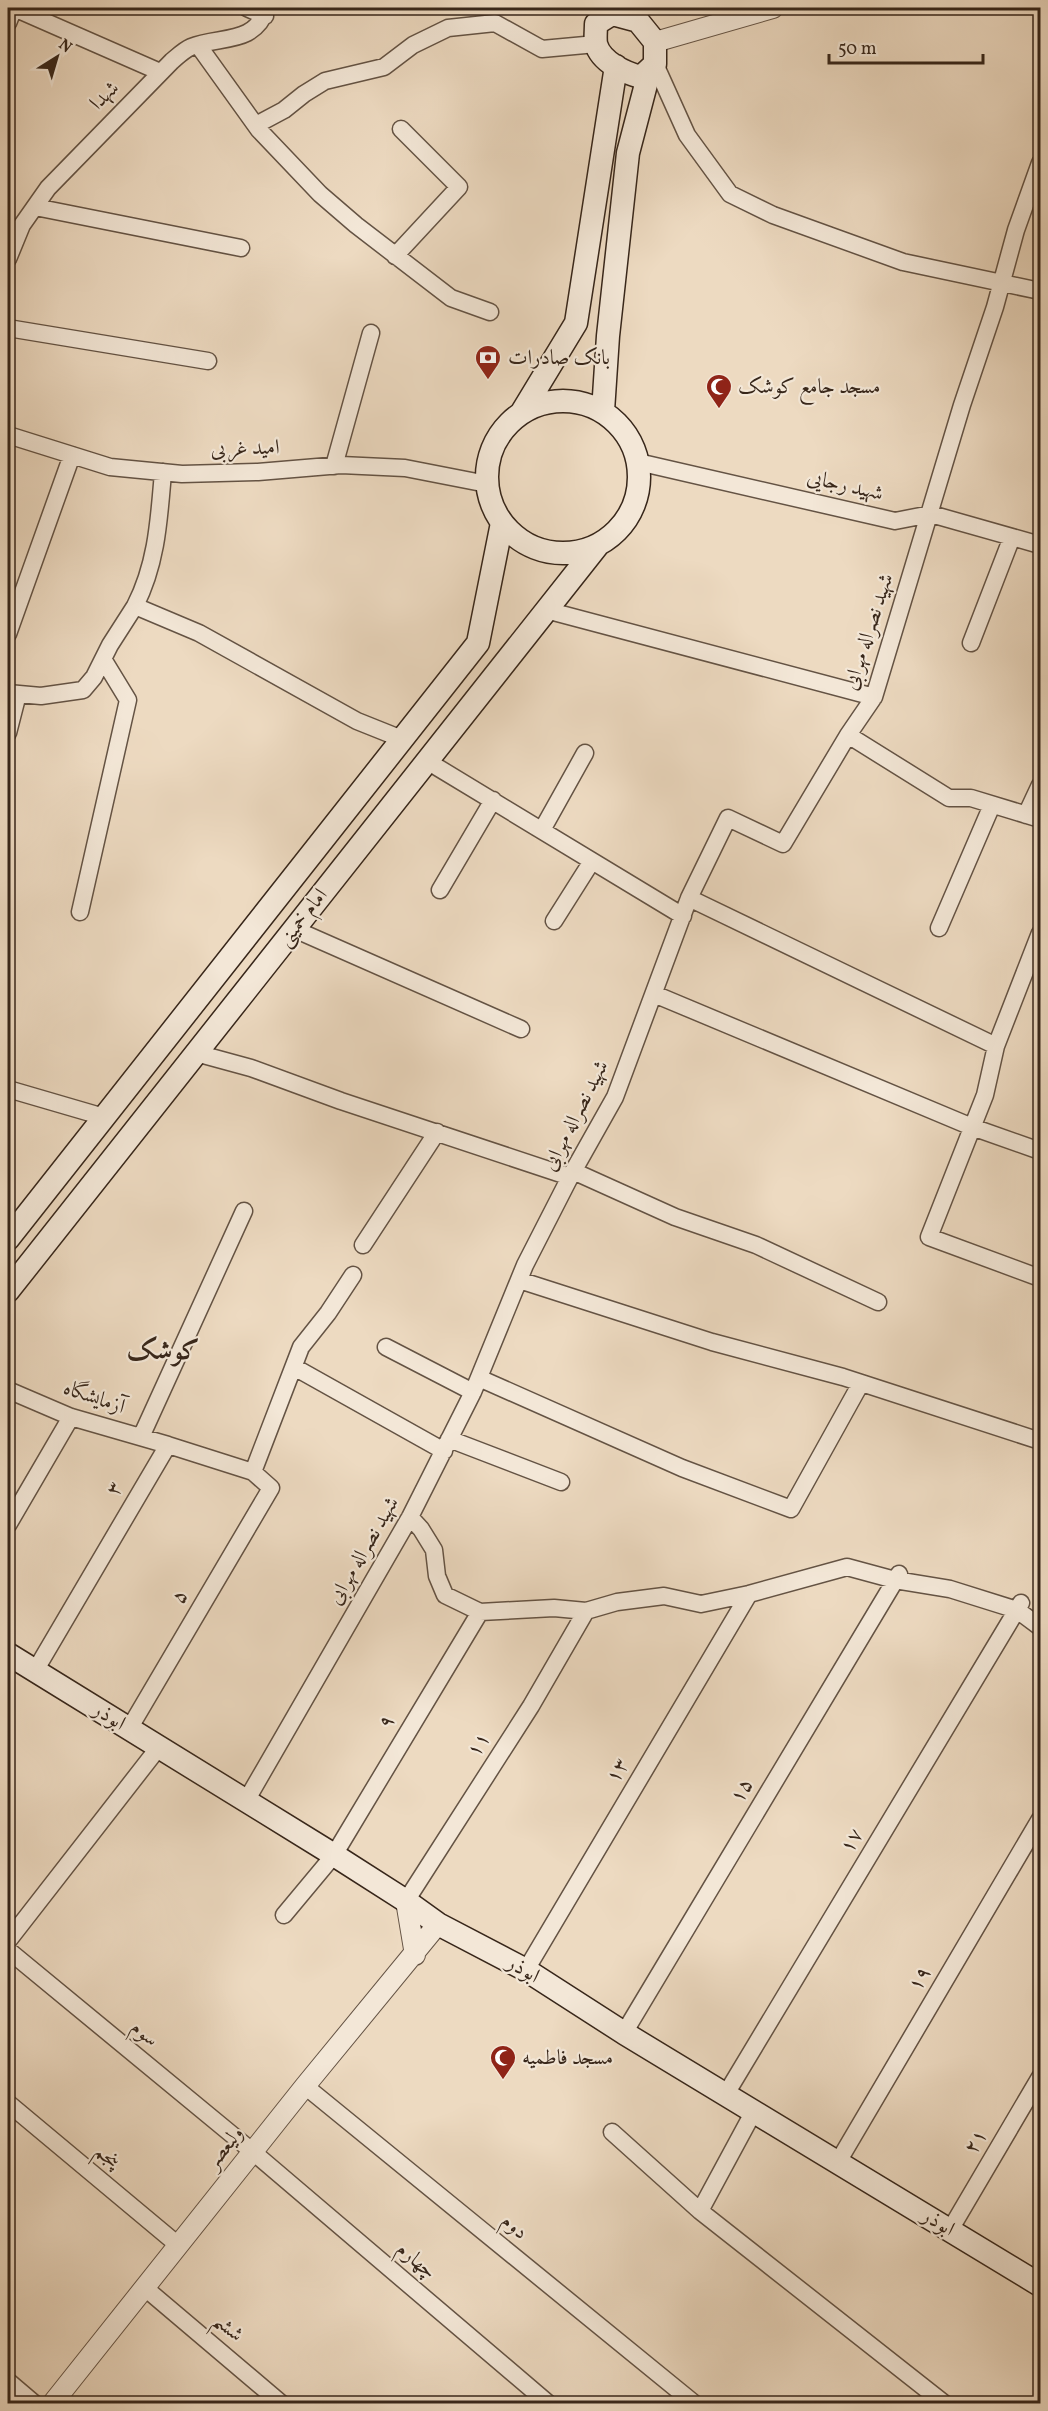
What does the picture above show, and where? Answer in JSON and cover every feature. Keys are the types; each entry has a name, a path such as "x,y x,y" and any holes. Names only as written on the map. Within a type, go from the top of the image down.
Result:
{"main road":[{"path":"603,411 608,336 628,153 653,59 638,21 608,11 596,24 596,45 623,72 641,77 653,59"},
{"path":"522,412 576,323 616,66"},
{"path":"562,400 583,403 603,411 619,425 631,442 638,462 639,482 636,501 627,519 614,534 597,545 578,552 557,552 536,548 518,538 502,523 492,504 487,484 488,463 494,443 506,425 522,412 541,403 562,400"},
{"name":"امام خمینی","path":"8,1239 478,644 502,523"},
{"name":"امام خمینی","path":"8,1291 597,545"},
{"name":"ابوذر","path":"8,1654 406,1900 438,1924 526,1970 1041,2285"}],"street":[{"path":"8,23 14,8 160,72"},
{"path":"247,8 266,12"},
{"path":"773,8 653,59 687,135 730,194 773,215 903,262 1041,291"},
{"name":"شهدا","path":"8,259 14,225 34,207 48,188 160,72 190,47 243,37 266,12"},
{"path":"256,125 284,110 325,81 384,67 413,45 448,28 495,23 542,49 596,45"},
{"path":"198,45 256,125 320,194 395,256 451,298 490,312"},
{"path":"395,256 459,187 401,129"},
{"name":"شهید نصراله مهرابی","path":"246,1801 410,1517 476,1385 519,1280 571,1174 615,1097 689,898 728,818 783,844 848,735 874,697 1016,230 1041,163"},
{"path":"34,207 241,248"},
{"path":"8,328 208,361"},
{"path":"334,466 371,333"},
{"name":"امید غربی","path":"8,435 110,466 182,474 258,472 334,466 405,468 487,484"},
{"path":"8,634 72,455"},
{"name":"شهید رجایی","path":"638,462 895,521 930,514 1041,545"},
{"path":"8,733 13,693 41,696 83,690 94,677 135,606 153,560 158,536 163,471"},
{"path":"971,643 1012,537"},
{"path":"135,606 200,633 357,721 402,739"},
{"path":"546,610 874,697"},
{"path":"80,912 128,700 103,659"},
{"path":"848,735 949,798 971,798 1034,817 1041,785"},
{"path":"542,830 585,753"},
{"path":"427,761 683,916"},
{"path":"440,890 493,800"},
{"path":"939,928 992,805"},
{"path":"554,921 592,861"},
{"path":"689,898 996,1046"},
{"path":"294,929 521,1029"},
{"path":"1041,933 996,1046 985,1095 929,1237 1041,1278"},
{"path":"654,994 972,1127 1041,1151"},
{"path":"196,1053 251,1068 341,1101 571,1174 675,1217 756,1245 878,1302"},
{"path":"8,1089 104,1117"},
{"path":"363,1245 437,1132"},
{"path":"141,1437 244,1211"},
{"path":"168,1445 254,1472 302,1347 353,1275"},
{"path":"519,1280 712,1342 861,1383 1041,1441"},
{"path":"386,1347 682,1468 791,1509 861,1383"},
{"path":"294,1367 446,1445 561,1482"},
{"name":"آزمایشگاه","path":"8,1390 71,1417 168,1445"},
{"path":"8,1525 71,1417"},
{"name":"۳","path":"35,1671 168,1445"},
{"name":"۵","path":"129,1729 271,1488 254,1472"},
{"path":"410,1517 422,1529 434,1550 437,1576 445,1595 480,1612 554,1608 586,1611 617,1602 664,1596 701,1604 749,1594 846,1567 950,1589 1041,1615"},
{"name":"۱۵","path":"624,2032 897,1577"},
{"name":"۱۳","path":"526,1970 749,1594"},
{"path":"1019,1607 1041,1627"},
{"name":"۱۷","path":"726,2094 1019,1607"},
{"name":"۱۱","path":"406,1900 531,1706 586,1611"},
{"name":"۹","path":"284,1915 333,1855 480,1612"},
{"path":"8,1941 159,1747"},
{"name":"۱۹","path":"838,2162 1041,1819"},
{"path":"406,1900 415,1955"},
{"name":"ولیعصر","path":"52,2403 305,2086 415,1955 438,1924"},
{"name":"سوم","path":"8,1950 253,2152"},
{"name":"۲۱","path":"950,2230 1041,2077"},
{"name":"دوم","path":"305,2086 695,2403"},
{"name":"پنجم","path":"8,2103 178,2245"},
{"path":"700,2211 754,2111"},
{"path":"612,2132 700,2211 945,2403"},
{"name":"چهارم","path":"253,2152 549,2403"},
{"name":"ششم","path":"145,2288 282,2403"},
{"path":"8,2381 35,2403"}],"place":[{"name":"بانک صادرات","path":"488,381"},
{"name":"مسجد جامع کوشک","path":"719,410"},
{"name":"مسجد فاطمیه","path":"503,2081"}],"district":[{"name":"کوشک","path":"163,1352"}]}
